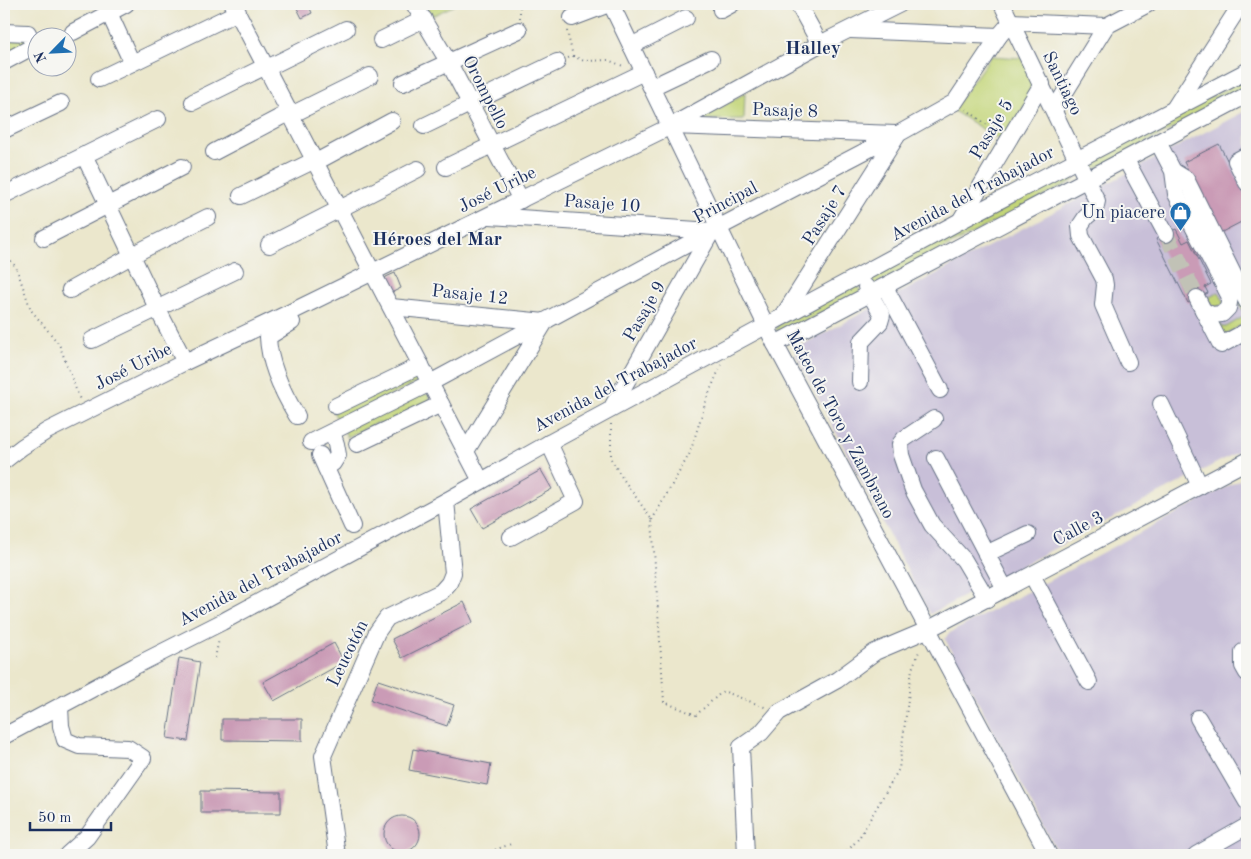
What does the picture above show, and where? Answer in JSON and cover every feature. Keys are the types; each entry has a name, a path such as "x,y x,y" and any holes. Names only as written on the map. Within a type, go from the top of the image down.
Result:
{"street":[{"path":"78,28 107,8 126,4"},
{"name":"Orompello","path":"414,4 424,19 521,200"},
{"path":"572,18 610,4"},
{"name":"Mateo de Toro y Zambrano","path":"610,4 631,46 638,75 652,88 671,126 716,229 768,325 775,344 1049,855"},
{"path":"798,4 820,44"},
{"name":"José Uribe","path":"4,461 47,431 671,126 820,44 900,4"},
{"name":"Santiago","path":"1002,4 1097,201 1095,210 1086,217 1080,226 1081,236 1104,279 1103,305 1128,362"},
{"path":"1010,22 1106,26 1148,4"},
{"path":"1174,108 1241,4"},
{"path":"107,8 132,63"},
{"path":"99,79 236,8 481,481"},
{"path":"631,46 686,18"},
{"path":"381,40 424,19"},
{"name":"Principal","path":"319,455 336,430 430,383 955,102 1010,22"},
{"path":"1054,110 1106,26"},
{"path":"193,102 346,29"},
{"path":"403,83 519,30"},
{"path":"848,30 999,36"},
{"path":"4,32 28,33 34,46 4,62"},
{"path":"424,126 565,59"},
{"path":"652,88 711,59"},
{"name":"Avenida del Trabajador","path":"4,736 222,622 960,221 1247,71"},
{"path":"446,167 638,75"},
{"path":"214,152 370,76"},
{"name":"Pasaje 5","path":"960,221 1042,84"},
{"path":"775,344 1247,95"},
{"path":"4,130 61,102"},
{"path":"4,195 158,119"},
{"path":"241,196 315,161 392,121"},
{"name":"Pasaje 8","path":"671,126 898,134"},
{"name":"Pasaje 7","path":"783,317 898,134"},
{"path":"1158,142 1173,171 1176,194 1230,297 1228,308 1222,314 1212,316 1200,304 1221,345 1247,331"},
{"path":"84,155 185,362"},
{"path":"1247,155 1236,161 1247,183"},
{"path":"1126,160 1166,234"},
{"path":"44,238 182,167"},
{"path":"269,245 418,169"},
{"path":"1173,171 1186,179 1245,292"},
{"name":"Pasaje 10","path":"488,216 716,229"},
{"path":"70,290 144,248 208,217"},
{"name":"Pasaje 9","path":"611,410 716,229"},
{"path":"92,340 234,271"},
{"path":"860,382 861,342 880,322 882,316 861,276"},
{"path":"885,287 940,390"},
{"name":"Pasaje 12","path":"391,307 545,322"},
{"path":"290,312 294,321 268,336 284,393 296,416"},
{"path":"466,451 545,322"},
{"path":"336,406 421,364"},
{"path":"357,444 441,404"},
{"path":"1161,404 1200,486"},
{"path":"934,419 904,439 900,444 901,455 913,490 932,525 964,560 987,599"},
{"path":"319,455 333,463 338,455 336,430"},
{"path":"511,537 576,501 549,443"},
{"path":"319,455 352,526"},
{"path":"936,458 1004,589"},
{"name":"Calle 3","path":"779,712 837,680 875,652 928,630 1247,461"},
{"name":"Leucotón","path":"337,855 323,756 377,632 387,618 441,592 449,583 453,573 446,501"},
{"path":"986,554 1028,534"},
{"path":"1032,574 1089,682"},
{"path":"1247,650 1243,652 1242,659 1247,674"},
{"path":"60,706 61,726 65,740 79,746 128,748 143,758 87,837 67,855"},
{"path":"746,855 741,747 761,733 779,712"},
{"path":"1198,718 1247,802"},
{"path":"1196,855 1247,826"}],"path":[{"path":"572,18 566,21 565,59 608,60 638,75"},
{"path":"955,102 1008,140"},
{"path":"4,254 16,267 31,310 59,344 81,402 93,408"},
{"path":"652,520 690,453 707,398 725,356 727,346"},
{"path":"611,410 611,459 620,476 652,520 664,702 696,715 723,691 779,712"},
{"path":"215,658 222,622"},
{"path":"844,855 859,838 899,769 912,669 928,630"},
{"path":"481,855 511,844"}],"shaded area":[{"path":"1247,110 1247,447 930,614 796,355 798,347"},
{"path":"1247,476 1247,855 1059,855 945,639 948,634"}],"green space":[{"path":"424,4 454,4 455,5 432,16"},
{"path":"4,38 25,38 28,42 28,44 4,57"},
{"path":"991,56 1022,58 1036,86 1003,142 952,110"},
{"path":"1247,78 1247,90 1093,170 1086,167 1088,160"},
{"path":"745,93 744,119 699,120"},
{"path":"1069,170 1075,173 1073,181 874,285 869,282 869,276"},
{"path":"1225,268 1247,311 1247,322 1226,334 1221,333 1213,321 1219,322 1222,327 1226,327 1245,316 1222,269"},
{"path":"855,284 861,292 783,333 776,330 778,325"},
{"path":"1219,292 1224,302 1214,308 1208,298"},
{"path":"416,373 419,378 418,382 338,421 333,411"},
{"path":"422,393 429,395 431,402 382,426 379,422 347,437 344,430"}],"building":[{"path":"295,4 308,4 312,13 302,18"},
{"path":"1219,144 1247,199 1247,219 1220,233 1184,162"},
{"path":"1176,229 1183,243 1189,240 1211,284 1205,287 1208,293 1188,303 1156,239"},
{"path":"395,273 401,288 389,294 383,284 386,277"},
{"path":"541,470 552,489 482,528 471,509"},
{"path":"464,602 473,622 402,658 392,639"},
{"path":"334,643 344,662 274,701 263,682"},
{"path":"179,658 200,662 188,741 167,738"},
{"path":"378,680 454,705 447,726 371,700"},
{"path":"222,719 302,719 302,741 222,740"},
{"path":"413,749 491,764 487,785 409,770"},
{"path":"201,791 281,792 281,813 201,813"},
{"path":"402,816 409,817 415,821 419,827 419,841 415,847 409,851 402,852 395,851 389,847 385,841 384,834 385,827 389,821 395,817"}],"tunnel":[{"path":"1166,234 1197,298"}],"place":[{"name":"Un piacere","path":"1181,231"}],"district":[{"name":"Halley","path":"813,47"},
{"name":"Héroes del Mar","path":"437,238"}]}
